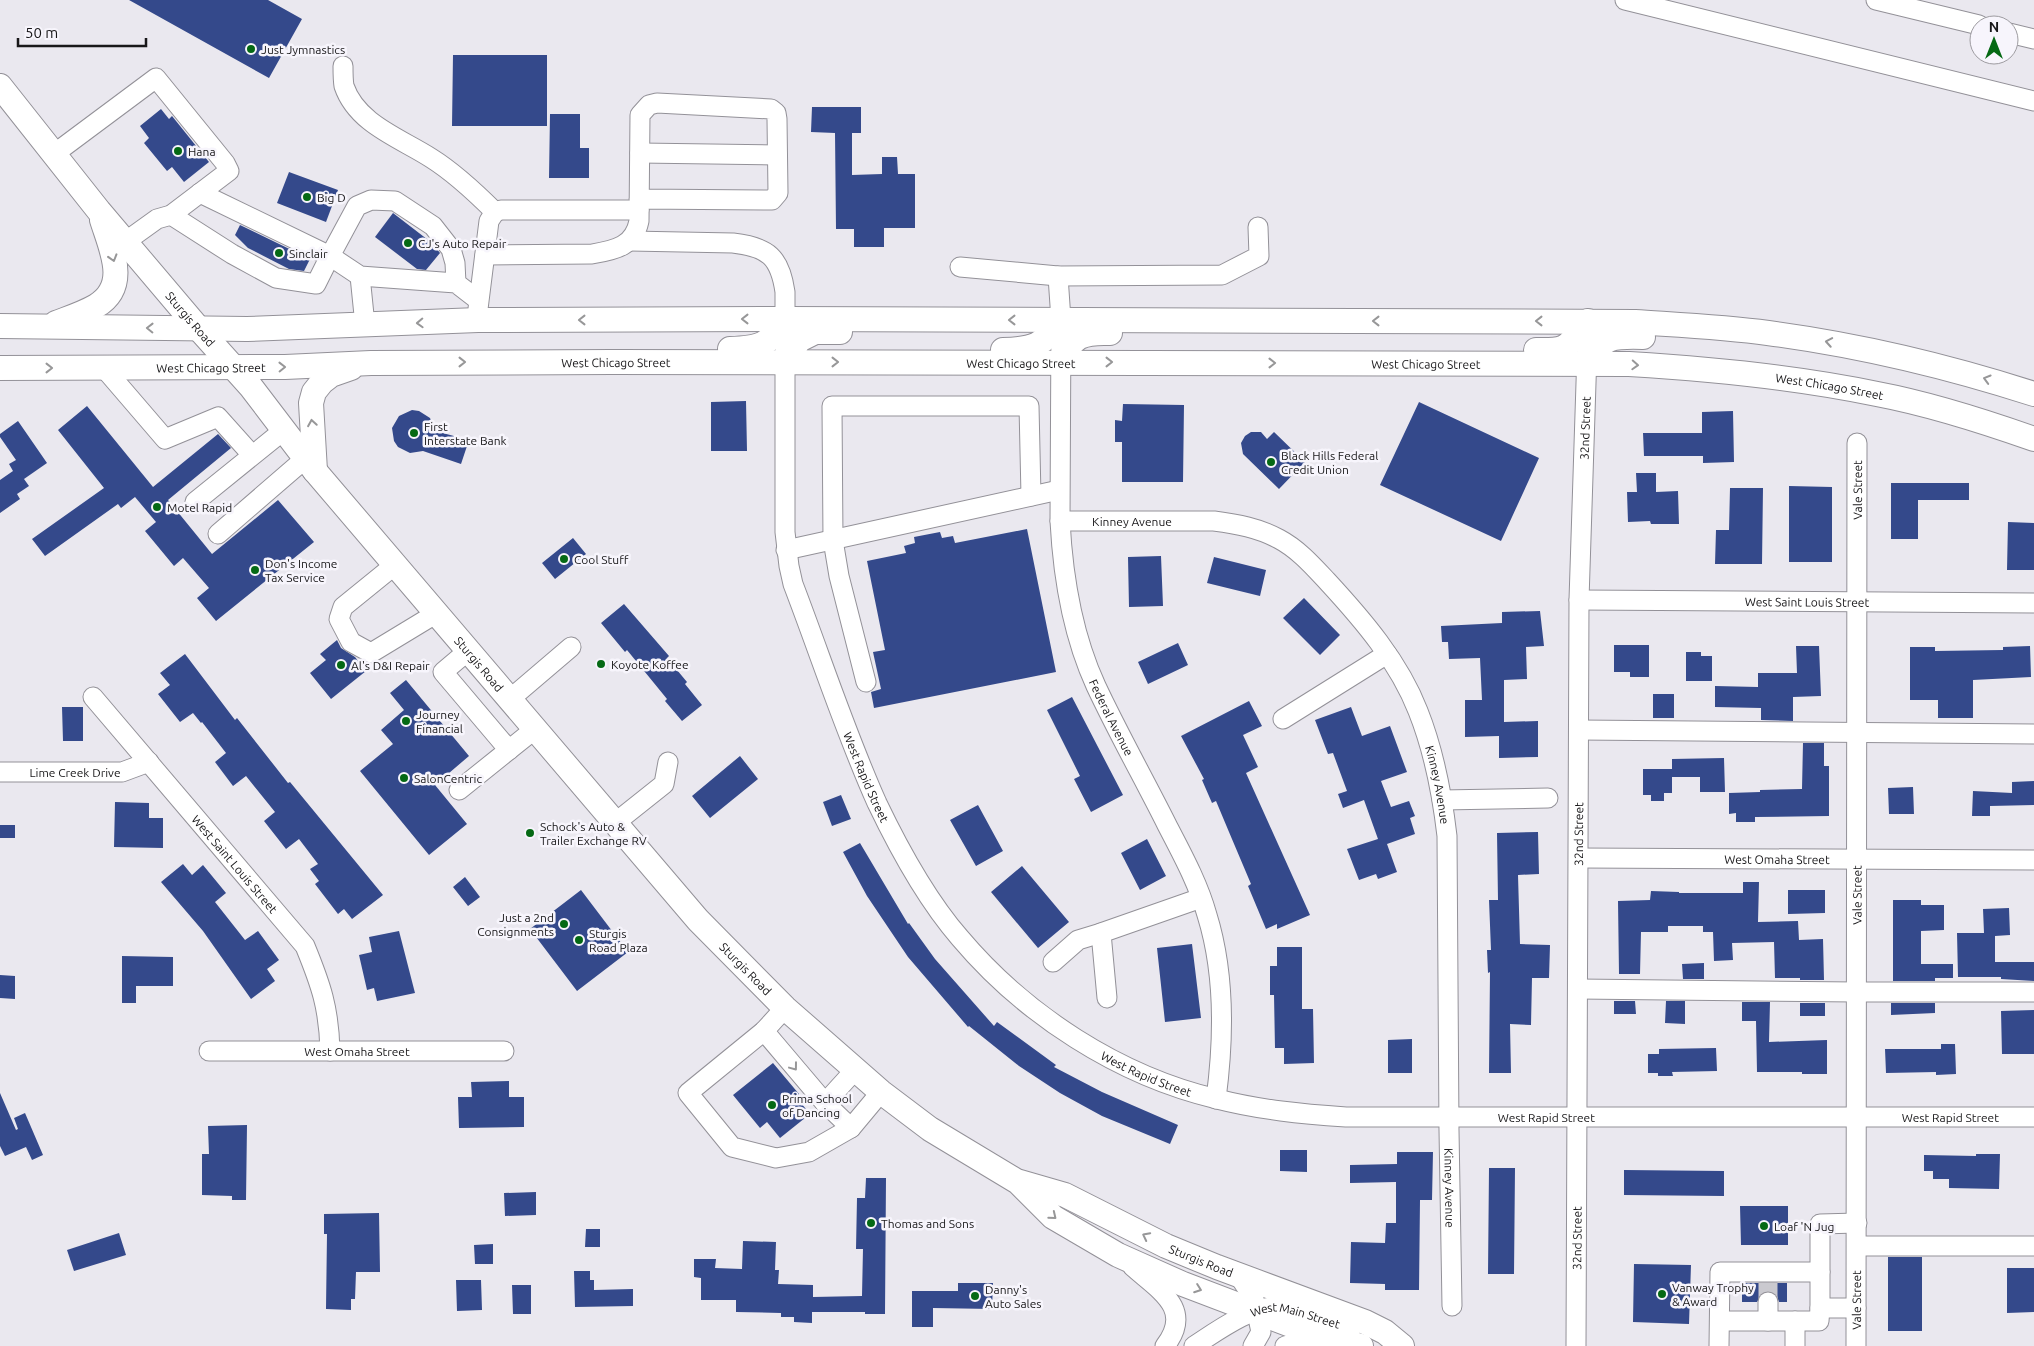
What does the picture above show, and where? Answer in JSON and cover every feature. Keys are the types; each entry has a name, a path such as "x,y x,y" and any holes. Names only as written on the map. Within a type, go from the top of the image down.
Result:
{"main road":[{"name":"Sturgis Road","path":"0,86 99,211 199,329 251,386 311,465 615,823 698,920 785,1008 854,1070 882,1092 930,1129 1018,1182 1053,1217 1118,1255 1183,1284 1296,1327 1355,1345"},
{"path":"46,327 96,306 113,290 116,266 99,211"},
{"path":"0,326 199,329 365,325 478,310 786,319 1588,321 1684,325 1766,332 1828,342 1911,358 2034,394"},
{"path":"612,362 676,350 747,349 761,346 775,334 786,319"},
{"path":"786,362 799,340 815,332 906,332 957,320"},
{"path":"914,362 944,350 1032,348 1049,336 1061,320"},
{"path":"1060,362 1067,348 1078,336 1096,332 1163,334 1233,320"},
{"path":"1403,363 1478,349 1557,350 1566,348 1573,342 1577,333 1588,321"},
{"path":"1587,364 1594,350 1606,340 1621,336 1698,339 1766,332"},
{"name":"West Chicago Street","path":"0,368 612,362 1403,363 1666,366 1760,375 1878,394 1905,400 2034,438"},
{"path":"311,465 311,403 314,392 331,375 371,363"},
{"path":"1905,400 2001,414 2034,425"},
{"name":"Sturgis Road","path":"1018,1182 1065,1195 1166,1246 1239,1276 1339,1312 1398,1343"}],"street":[{"path":"1625,0 2034,101"},
{"path":"1876,0 1969,23"},
{"path":"2019,35 2034,39"},
{"path":"343,66 344,86 359,111 382,130 431,158 468,184 495,212"},
{"path":"54,154 156,78 225,163 229,171 171,215 157,219 125,242"},
{"path":"478,310 489,221 495,212 501,210 639,205 772,200 778,193 776,113 771,109 657,103 649,105 640,115 639,205 636,233 630,241 607,252 592,254 485,254"},
{"path":"640,153 777,154"},
{"path":"200,192 330,256 360,276 456,283"},
{"path":"171,215 232,254 276,278 316,284 357,206 371,200 395,201 433,226 451,249 455,263 456,283 478,310"},
{"path":"960,267 1058,276 1222,275 1259,256 1258,227"},
{"name":"West Rapid Street","path":"630,241 733,243 762,249 772,256 782,274 785,292 786,550 794,584 877,803 917,876 958,936 982,963 1036,1011 1099,1052 1135,1070 1181,1089 1216,1099 1310,1115 1346,1117 2034,1117"},
{"path":"360,276 365,325"},
{"name":"Federal Avenue","path":"1058,276 1061,320 1060,521 1069,603 1084,656 1096,686 1185,859 1201,898 1214,942 1220,990 1220,1056 1216,1099"},
{"name":"32nd Street","path":"1576,1346 1579,600 1588,321"},
{"path":"104,368 165,439 218,417 252,455"},
{"path":"866,682 839,576 833,540 832,406 1030,406 1031,496"},
{"path":"195,502 284,430"},
{"name":"Vale Street","path":"1856,1346 1857,444"},
{"path":"218,534 311,465"},
{"path":"786,550 1059,490"},
{"name":"Kinney Avenue","path":"1060,521 1188,520 1238,524 1261,531 1280,540 1298,552 1350,606 1387,654 1405,684 1417,709 1434,761 1447,836 1452,1306"},
{"path":"396,564 343,607 339,619 352,642 371,653 437,612"},
{"name":"West Saint Louis Street","path":"1579,600 2034,603"},
{"path":"510,699 570,647"},
{"path":"470,650 443,672 509,750"},
{"path":"1283,719 1387,654"},
{"name":"West Saint Louis Street","path":"94,698 304,946 321,984 329,1020 330,1051"},
{"path":"460,790 535,729"},
{"path":"1579,730 2034,734"},
{"name":"Lime Creek Drive","path":"0,772 122,772 149,762"},
{"path":"615,823 664,784 668,762"},
{"path":"1442,800 1548,798"},
{"name":"West Omaha Street","path":"1579,858 2034,860"},
{"path":"1053,962 1078,940 1201,898"},
{"path":"1101,933 1107,998"},
{"path":"1578,989 2034,992"},
{"path":"785,1008 764,1031 688,1093 732,1147 776,1158 809,1152 851,1128 882,1092"},
{"path":"764,1031 824,1103 851,1128"},
{"name":"West Omaha Street","path":"209,1051 504,1051"},
{"path":"824,1103 854,1070"},
{"path":"1720,1321 1819,1322 1820,1224 1857,1223"},
{"path":"1857,1246 2034,1246"},
{"path":"1118,1255 1172,1302 1176,1312 1176,1329 1164,1346"},
{"path":"1719,1346 1720,1272 1768,1277 1820,1272"},
{"path":"1239,1276 1254,1299 1257,1311 1261,1332 1253,1346"},
{"path":"1768,1302 1768,1321"},
{"name":"West Main Street","path":"1194,1346 1237,1320 1267,1307 1280,1306 1398,1343"},
{"path":"1820,1308 1856,1308"},
{"path":"1795,1322 1795,1346"},
{"name":"West Main Street","path":"1285,1346 1316,1340 1355,1345"}],"building":[{"name":"Just Jymnastics","path":"129,0 268,0 302,19 269,78"},
{"path":"453,55 547,55 547,126 452,126"},
{"path":"812,107 861,107 861,133 852,133 852,175 882,174 882,157 897,157 898,174 915,174 915,228 884,228 884,247 854,247 854,229 836,229 835,133 811,132"},
{"name":"Hana","path":"161,109 169,119 172,116 209,162 184,182 172,167 167,171 144,143 149,138 140,126"},
{"path":"550,114 580,114 580,148 589,148 589,178 549,178"},
{"name":"Big D","path":"289,172 338,190 326,222 277,203"},
{"name":"CJ's Auto Repair","path":"393,213 432,243 440,253 426,270 417,269 375,237"},
{"name":"Sinclair","path":"240,225 310,259 304,271 289,269 248,248 235,235"},
{"path":"746,401 747,451 711,451 711,402"},
{"path":"1419,402 1539,458 1501,541 1380,485"},
{"path":"1123,404 1184,405 1183,482 1122,482 1122,442 1115,442 1115,420 1122,421"},
{"path":"87,406 153,487 218,434 231,448 168,500 212,554 278,500 314,542 216,621 197,598 209,588 183,558 174,566 145,531 156,522 135,497 121,508 118,504 45,556 32,539 104,488 58,430"},
{"name":"First Interstate Bank","path":"412,410 419,411 430,418 435,431 469,440 461,464 423,451 410,453 398,447 394,441 392,428 399,416"},
{"path":"1733,411 1734,462 1703,463 1703,456 1644,456 1643,433 1702,433 1702,412"},
{"path":"18,421 47,463 24,479 29,486 17,494 20,499 0,513 0,480 13,471 9,464 16,460 0,437 0,434"},
{"name":"Black Hills Federal Credit Union","path":"1251,432 1261,432 1267,439 1274,432 1305,462 1279,489 1243,454 1241,443 1245,436"},
{"path":"1636,473 1656,473 1656,492 1678,491 1679,524 1651,524 1650,521 1628,522 1627,492 1637,492"},
{"path":"1891,483 1969,483 1969,500 1918,500 1918,539 1891,539"},
{"path":"1789,486 1832,487 1832,562 1789,562"},
{"path":"1730,488 1763,488 1762,564 1715,564 1716,530 1729,530"},
{"path":"2008,522 2034,523 2034,570 2007,570"},
{"path":"1027,529 1056,672 874,708 871,692 881,689 873,652 885,650 867,561 906,553 904,546 915,543 914,537 940,532 942,538 953,536 955,543"},
{"name":"Cool Stuff","path":"573,538 586,554 555,579 542,563"},
{"path":"1161,556 1163,606 1129,607 1128,557"},
{"path":"1214,557 1266,570 1260,596 1207,583"},
{"path":"1304,598 1340,635 1320,655 1283,618"},
{"path":"624,604 669,656 667,658 687,682 685,684 702,705 682,721 665,701 667,699 627,650 625,652 601,623"},
{"path":"1540,611 1544,646 1526,647 1527,679 1504,680 1504,722 1538,721 1538,757 1499,758 1499,736 1465,737 1465,700 1482,700 1480,658 1449,659 1448,642 1442,642 1441,626 1502,623 1502,612"},
{"name":"Al's D&I Repair","path":"337,640 341,648 355,657 366,671 331,699 310,673 326,660 320,654"},
{"path":"1178,643 1188,665 1148,684 1138,662"},
{"path":"1614,645 1649,645 1649,677 1630,677 1630,672 1614,672"},
{"path":"1796,646 1819,646 1821,696 1793,697 1793,721 1761,720 1761,708 1715,707 1715,686 1758,687 1758,673 1797,673"},
{"path":"2030,646 2031,677 1973,680 1973,718 1938,718 1938,700 1910,700 1910,647 1935,647 1935,651 2003,650 2003,647"},
{"path":"1686,652 1701,652 1701,656 1712,656 1712,681 1686,681"},
{"path":"185,654 235,720 237,718 288,783 290,782 383,895 352,919 344,909 338,914 315,884 319,881 310,869 318,864 299,839 286,849 264,821 275,812 246,776 233,786 215,762 226,753 202,722 193,713 180,722 158,694 170,685 160,673"},
{"name":"SalonCentric","path":"406,680 469,756 435,785 467,824 429,855 360,771 393,744 381,730 404,710 390,693"},
{"path":"1653,694 1674,694 1674,718 1653,718"},
{"path":"1072,697 1123,795 1091,812 1074,779 1080,776 1047,710"},
{"path":"1249,701 1262,726 1243,735 1258,767 1246,773 1310,915 1277,929 1277,924 1266,929 1248,886 1251,884 1216,801 1212,803 1202,780 1204,779 1181,736"},
{"path":"62,707 83,707 83,741 63,741"},
{"path":"1351,707 1362,736 1390,726 1407,772 1381,781 1391,807 1409,801 1415,816 1410,818 1415,834 1387,844 1397,872 1378,879 1376,874 1359,880 1347,849 1378,839 1364,800 1343,808 1338,794 1347,791 1333,753 1328,754 1315,720"},
{"path":"1803,743 1824,743 1824,766 1829,766 1829,816 1755,817 1755,822 1736,822 1736,813 1729,814 1729,793 1802,789"},
{"path":"740,756 758,779 710,818 692,796"},
{"path":"1724,758 1725,792 1700,792 1700,777 1672,777 1672,793 1664,793 1664,801 1651,801 1651,795 1643,795 1643,769 1672,769 1672,759"},
{"path":"2034,781 2034,805 1990,806 1990,816 1972,816 1973,791 2012,793 2012,782"},
{"path":"1913,787 1914,814 1889,814 1888,788"},
{"path":"841,795 851,819 832,826 823,802"},
{"path":"115,802 149,803 149,818 163,818 163,848 114,847"},
{"path":"978,805 1003,851 976,866 950,820"},
{"path":"0,825 15,825 15,838 0,838"},
{"path":"1538,832 1539,874 1518,875 1520,944 1550,945 1549,978 1532,978 1531,1025 1510,1024 1511,1073 1489,1073 1490,972 1488,973 1487,950 1491,950 1489,900 1498,900 1497,833"},
{"path":"1147,839 1166,876 1140,890 1121,853"},
{"path":"860,843 908,924 935,959 994,1026 997,1022 1056,1065 1054,1067 1102,1092 1178,1125 1170,1144 1102,1116 1060,1093 1019,1066 968,1027 908,957 867,896 843,852"},
{"path":"183,864 192,875 203,865 226,893 215,902 245,940 258,931 279,960 267,969 275,981 251,999 203,931 161,882"},
{"path":"1022,866 1069,922 1038,948 991,892"},
{"path":"465,877 480,897 468,906 453,887"},
{"path":"1743,882 1759,882 1758,922 1798,921 1799,940 1823,939 1824,980 1775,978 1774,942 1732,943 1733,960 1714,961 1713,932 1703,932 1703,926 1668,926 1668,932 1641,932 1640,974 1619,974 1618,901 1650,900 1651,891 1743,893"},
{"name":"Sturgis Road Plaza","path":"581,890 628,952 577,991 530,929"},
{"path":"1788,890 1825,890 1825,913 1788,914"},
{"path":"1893,900 1921,900 1921,905 1944,905 1944,930 1921,931 1921,964 1953,964 1953,978 1935,978 1935,981 1893,981"},
{"path":"2009,908 2010,935 1995,936 1995,962 2034,962 2034,981 2001,979 2001,977 1958,977 1957,933 1984,933 1983,909"},
{"path":"399,931 415,993 377,1001 374,988 367,990 359,955 372,952 369,937"},
{"path":"1192,944 1201,1018 1165,1022 1157,948"},
{"path":"1277,947 1302,947 1302,1009 1313,1009 1314,1063 1284,1064 1284,1048 1275,1048 1274,995 1270,995 1270,966 1277,966"},
{"path":"122,956 173,957 173,986 136,986 136,1003 122,1003"},
{"path":"1704,963 1704,979 1683,979 1682,964"},
{"path":"0,975 15,976 15,999 0,998"},
{"path":"1614,1001 1635,1001 1636,1014 1614,1014"},
{"path":"1666,1001 1685,1001 1685,1024 1665,1023"},
{"path":"1742,1002 1770,1002 1769,1042 1827,1040 1827,1074 1757,1072 1756,1021 1742,1021"},
{"path":"1800,1003 1825,1003 1825,1016 1800,1016"},
{"path":"1891,1003 1935,1003 1935,1013 1891,1015"},
{"path":"2034,1010 2034,1054 2002,1054 2001,1011"},
{"path":"1412,1039 1412,1073 1388,1073 1388,1040"},
{"path":"1941,1044 1955,1044 1956,1074 1936,1075 1936,1072 1886,1073 1885,1049 1941,1049"},
{"path":"1716,1048 1717,1071 1672,1072 1673,1076 1658,1076 1658,1073 1648,1073 1648,1054 1659,1054 1659,1049"},
{"name":"Prima School of Dancing","path":"773,1063 799,1094 796,1097 810,1114 780,1138 767,1122 760,1128 733,1095"},
{"path":"509,1081 509,1097 524,1097 524,1127 459,1128 458,1097 472,1097 471,1082"},
{"path":"0,1093 16,1130 18,1129 14,1118 25,1113 43,1155 32,1160 26,1147 5,1156 0,1146"},
{"path":"247,1125 246,1200 232,1200 232,1196 202,1195 202,1154 209,1154 208,1126"},
{"path":"1280,1150 1307,1150 1307,1172 1280,1171"},
{"path":"1397,1152 1433,1152 1432,1200 1420,1200 1419,1290 1385,1290 1385,1284 1350,1283 1351,1242 1385,1243 1386,1223 1396,1223 1396,1182 1350,1183 1350,1165 1397,1164"},
{"path":"1976,1154 2000,1154 1999,1189 1949,1188 1949,1179 1933,1179 1933,1171 1924,1171 1924,1155 1976,1156"},
{"path":"1489,1168 1515,1168 1514,1274 1488,1274"},
{"path":"1624,1170 1724,1171 1724,1196 1624,1195"},
{"path":"866,1178 886,1178 885,1314 812,1312 812,1323 794,1322 794,1317 781,1317 781,1313 736,1312 736,1300 701,1300 701,1278 694,1277 694,1259 716,1259 715,1268 742,1269 743,1241 776,1242 775,1270 779,1270 778,1284 813,1285 813,1297 862,1296 863,1249 856,1249 857,1198 865,1198"},
{"path":"536,1192 536,1215 505,1216 504,1193"},
{"name":"Loaf 'N Jug","path":"1740,1206 1788,1206 1788,1245 1741,1245"},
{"path":"379,1213 380,1272 356,1272 355,1299 351,1299 351,1310 326,1309 327,1234 324,1234 324,1214"},
{"path":"586,1229 600,1229 600,1247 585,1247"},
{"path":"119,1233 126,1255 74,1271 67,1250"},
{"path":"493,1244 493,1264 475,1264 474,1245"},
{"path":"1888,1257 1922,1257 1922,1331 1888,1331"},
{"name":"Vanway Trophy & Award","path":"1634,1264 1691,1265 1689,1324 1633,1322"},
{"path":"2007,1268 2034,1268 2034,1312 2007,1313"},
{"path":"574,1271 590,1271 590,1280 594,1280 594,1290 633,1289 633,1306 575,1307"},
{"path":"456,1280 481,1280 482,1310 457,1311"},
{"path":"958,1283 993,1283 992,1309 933,1308 933,1327 912,1327 912,1291 958,1291"},
{"path":"1742,1283 1787,1283 1787,1302 1779,1302 1777,1296 1768,1291 1762,1293 1757,1302 1742,1302"},
{"path":"512,1285 531,1285 531,1314 513,1314"}],"tunnel":[{"path":"1768,1281 1768,1302"}],"place":[{"name":"Just Jymnastics","path":"251,49"},
{"name":"Hana","path":"178,151"},
{"name":"Big D","path":"307,197"},
{"name":"CJ's Auto Repair","path":"408,243"},
{"name":"Sinclair","path":"279,253"},
{"name":"First Interstate Bank","path":"414,433"},
{"name":"Black Hills Federal Credit Union","path":"1271,462"},
{"name":"Motel Rapid","path":"157,507"},
{"name":"Cool Stuff","path":"564,559"},
{"name":"Don's Income Tax Service","path":"255,570"},
{"name":"Koyote Koffee","path":"601,664"},
{"name":"Al's D&I Repair","path":"341,665"},
{"name":"Journey Financial","path":"406,721"},
{"name":"SalonCentric","path":"404,778"},
{"name":"Schock's Auto & Trailer Exchange RV","path":"530,833"},
{"name":"Just a 2nd Consignments","path":"564,924"},
{"name":"Sturgis Road Plaza","path":"579,940"},
{"name":"Prima School of Dancing","path":"772,1105"},
{"name":"Thomas and Sons","path":"871,1223"},
{"name":"Loaf 'N Jug","path":"1764,1226"},
{"name":"Vanway Trophy & Award","path":"1662,1294"},
{"name":"Danny's Auto Sales","path":"975,1296"}]}
